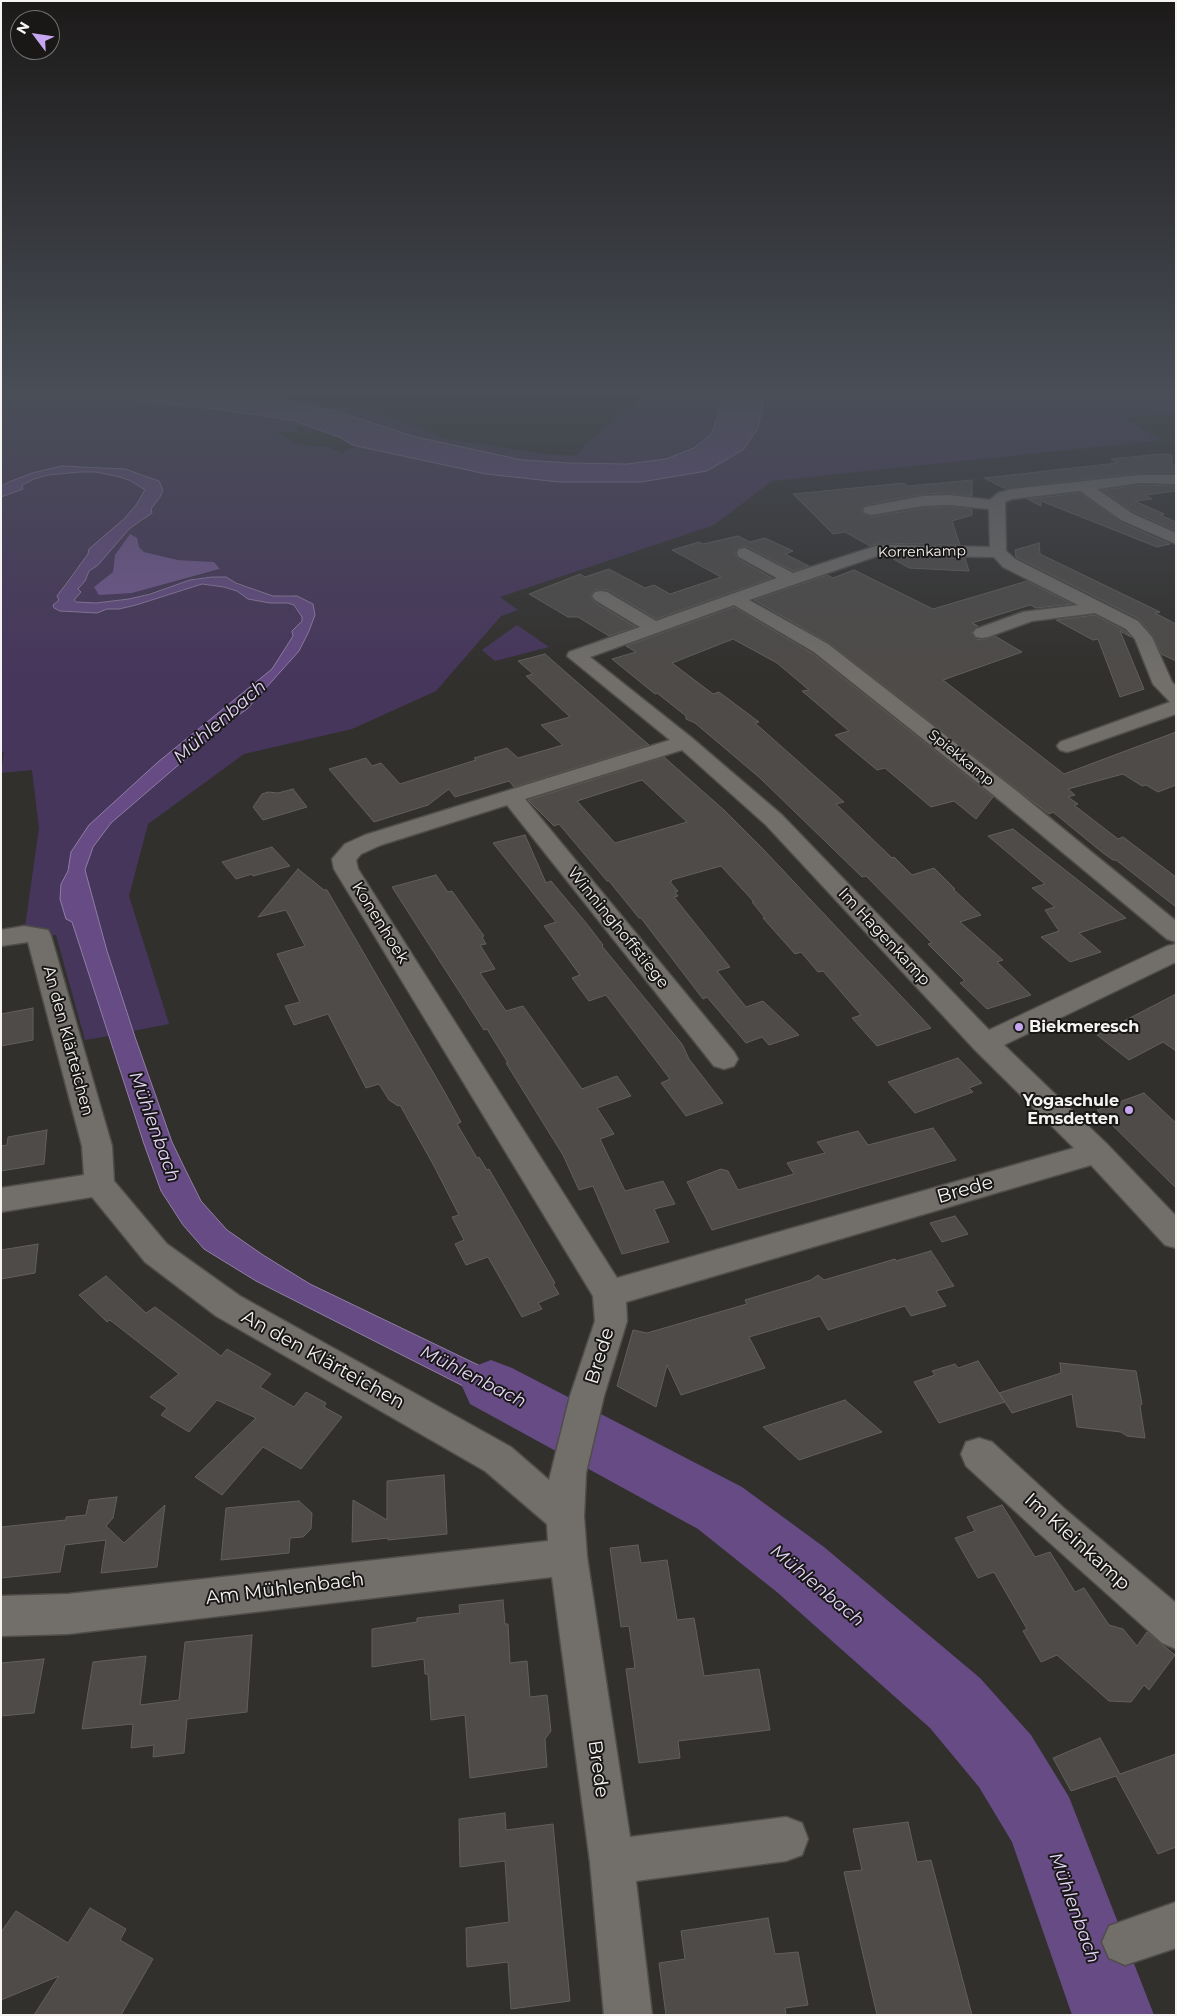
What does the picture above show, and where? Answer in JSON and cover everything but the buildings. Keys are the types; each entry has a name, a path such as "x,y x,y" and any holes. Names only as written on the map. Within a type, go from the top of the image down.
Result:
{"street":[{"path":"1053,489 1003,496 997,500 998,552 1009,563 1132,625 1144,637 1162,684 1176,698"},
{"path":"1088,489 1128,518 1176,539"},
{"path":"872,510 924,500 949,500 997,505"},
{"name":"Korrenkamp","path":"576,656 791,579 879,550 998,552"},
{"path":"745,553 791,579"},
{"path":"601,596 655,628"},
{"name":"Spiekkamp","path":"735,600 821,648 1010,797 1176,934"},
{"path":"982,633 1029,616 1096,608"},
{"name":"Im Hagenkamp","path":"576,656 685,742 774,820 985,1043 1097,1152 1176,1236"},
{"path":"1067,746 1176,707"},
{"name":"Konenhoek","path":"608,1294 346,869 344,859 353,849 373,840 685,742"},
{"name":"Winninghoffstiege","path":"512,797 724,1059"},
{"name":"An den Klärteichen","path":"1,938 24,934 39,936 97,1146 99,1184 156,1253 228,1306 498,1459 565,1516"},
{"path":"985,1043 1176,952"},
{"name":"Brede","path":"628,2015 612,1862 568,1557 565,1516 568,1473 587,1396 611,1321 608,1294 1097,1152"},
{"path":"1,1200 99,1184"},
{"name":"Im Kleinkamp","path":"979,1454 1176,1629"},
{"name":"Am Mühlenbach","path":"1,1616 68,1614 568,1557"},
{"path":"612,1862 786,1839"},
{"path":"1125,1942 1176,1925"}],"shaded area":[{"path":"23,489 145,490 125,518 89,549 88,554 63,586 59,600 54,608 59,611 97,613 107,609 119,609 202,584 224,587 237,591 244,596 270,603 288,603 294,605 302,617 302,621 292,631 293,636 272,669 158,762 71,852 68,871 61,884 66,919 72,922 109,1036 85,1040 56,935 39,936 24,934 39,828 32,770 1,773 4,752 1,751 1,497"},
{"path":"160,489 761,489 714,525 500,597 518,610 501,616 436,691 352,729 244,754 148,824 129,896 169,1024 133,1031 107,951 85,870 93,847 111,823 226,724 247,709 299,651 309,631 291,595 273,596 234,581 198,578 129,599 96,603 81,603 73,600 89,571 98,565 129,529 143,521 160,497","holes":["139,547 144,552 178,560 214,562 219,570 132,593 94,587 114,572"]},
{"path":"130,534 137,538 139,547 144,552 178,560 214,562 220,569 132,593 99,595 94,587 113,572 115,555"},
{"path":"517,625 549,647 495,661 482,650"}],"water":[{"path":"1,489 23,489 1,497"},
{"path":"144,489 163,490 151,509 152,513 129,529 98,565 89,571 85,581 78,589 81,592 74,600 76,602 96,603 129,599 190,580 226,577 236,583 273,596 297,596 313,604 315,615 299,651 247,709 226,724 111,823 93,847 85,870 107,951 172,1142 201,1201 227,1230 310,1284 551,1400 540,1425 256,1281 204,1249 183,1225 161,1191 72,922 66,919 60,899 61,884 68,871 71,852 89,825 158,762 272,669 293,636 292,631 302,621 302,617 294,605 288,603 270,603 248,599 237,591 202,584 136,605 119,609 107,609 97,613 60,611 54,608 53,605 59,600 57,596 88,554 89,549 125,518 145,490"}],"waterway":[{"name":"Mühlenbach","path":"491,1386 720,1508 801,1570 955,1703 1005,1761 1043,1823 1113,2015"}],"place":[{"name":"Biekmeresch","path":"1019,1027"},
{"name":"Yogaschule Emsdetten","path":"1129,1110"}]}
